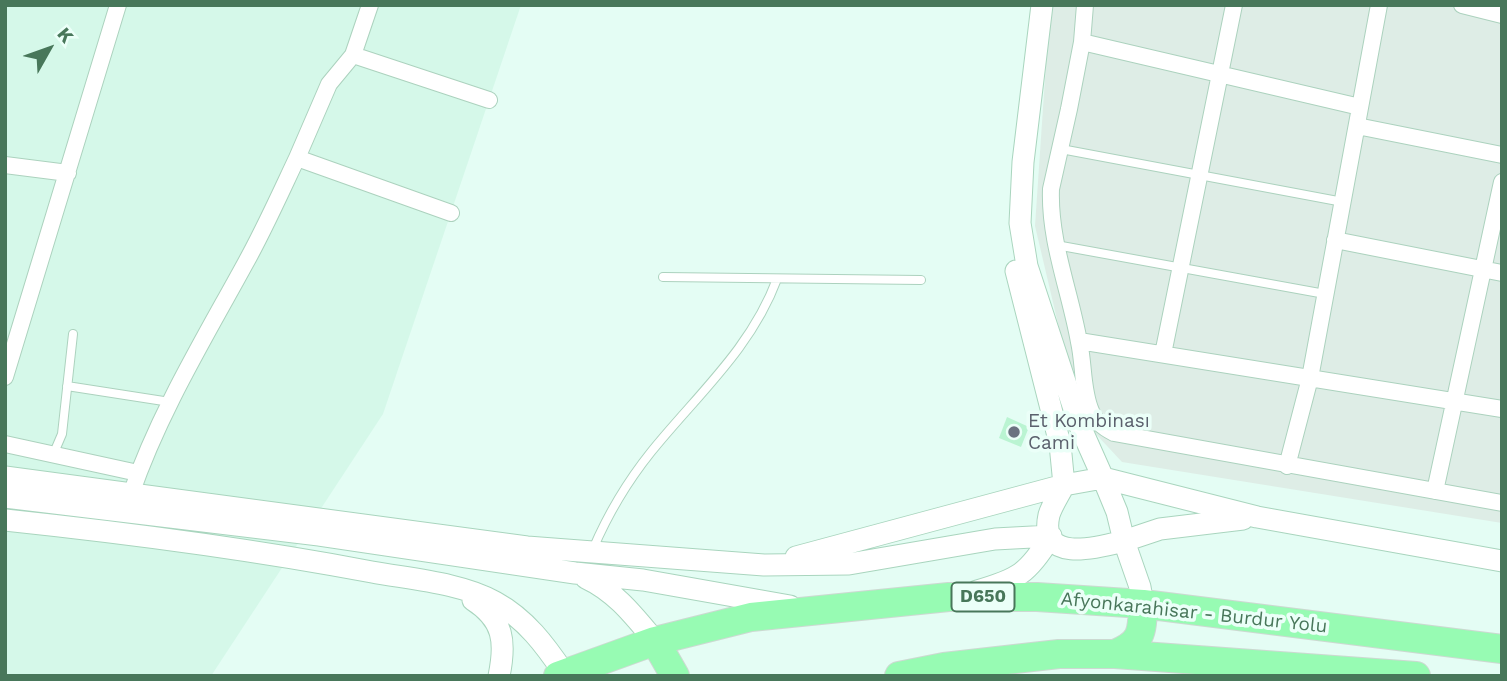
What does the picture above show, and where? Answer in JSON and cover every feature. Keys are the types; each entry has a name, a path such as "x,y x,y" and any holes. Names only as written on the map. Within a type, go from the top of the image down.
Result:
{"highway":[{"name":"Afyonkarahisar - Burdur Yolu","path":"562,675 655,641 751,617 958,597 1037,597 1143,604 1502,649"},
{"path":"1115,654 1129,648 1140,635 1143,604"},
{"path":"655,641 675,676"},
{"path":"901,676 944,667 1059,654 1115,654 1416,676"}],"main road":[{"path":"1031,5 1007,202 1016,271 1060,444 1063,485 1049,514 1051,536 1060,546 1083,551 1160,529 1257,517"},
{"path":"1042,5 1023,162 1020,223 1027,266 1075,411 1117,512 1143,604"},
{"path":"5,477 527,547 764,565 849,564 995,538 1051,536"},
{"path":"764,565 1063,485 1104,478 1257,517 1502,561"},
{"path":"5,497 319,535 575,573 643,580 809,610"},
{"path":"5,520 266,552 454,587 494,600 520,617 541,639 562,675"},
{"path":"958,597 1000,584 1025,572 1051,536"},
{"path":"575,573 603,586 623,603 655,641"},
{"path":"454,587 488,610 502,632 499,676"}],"street":[{"path":"5,377 11,340 68,173 118,5"},
{"path":"131,494 170,402 247,261 297,159 329,84 353,55 370,5"},
{"path":"1085,5 1082,42 1051,189 1051,216 1079,341 1089,407 1095,419 1114,433 1502,503"},
{"path":"1163,354 1234,5"},
{"path":"1287,466 1310,378 1379,5"},
{"path":"1462,5 1502,15"},
{"path":"1082,42 1360,107"},
{"path":"353,55 489,100"},
{"path":"1357,126 1502,155"},
{"path":"297,159 451,213"},
{"path":"5,165 68,173"},
{"path":"1435,491 1502,182"},
{"path":"1335,240 1502,273"},
{"path":"1079,341 1502,409"},
{"path":"5,444 138,473"}],"lane":[{"path":"1061,149 1343,202"},
{"path":"1056,245 1325,294"},
{"path":"663,277 921,281"},
{"path":"592,552 624,489 652,450 729,362 757,322 777,279"},
{"path":"53,455 62,434 73,334"},
{"path":"67,386 170,402"}],"shaded area":[{"path":"5,5 521,5 383,414 211,676 5,676"},
{"path":"1050,5 1502,5 1502,523 1122,462 1080,417 1035,226"}],"building":[{"name":"Et Kombinası Cami","path":"1007,417 1029,427 1021,447 999,438"}],"place":[{"name":"Et Kombinası Cami","path":"1014,432"}]}
